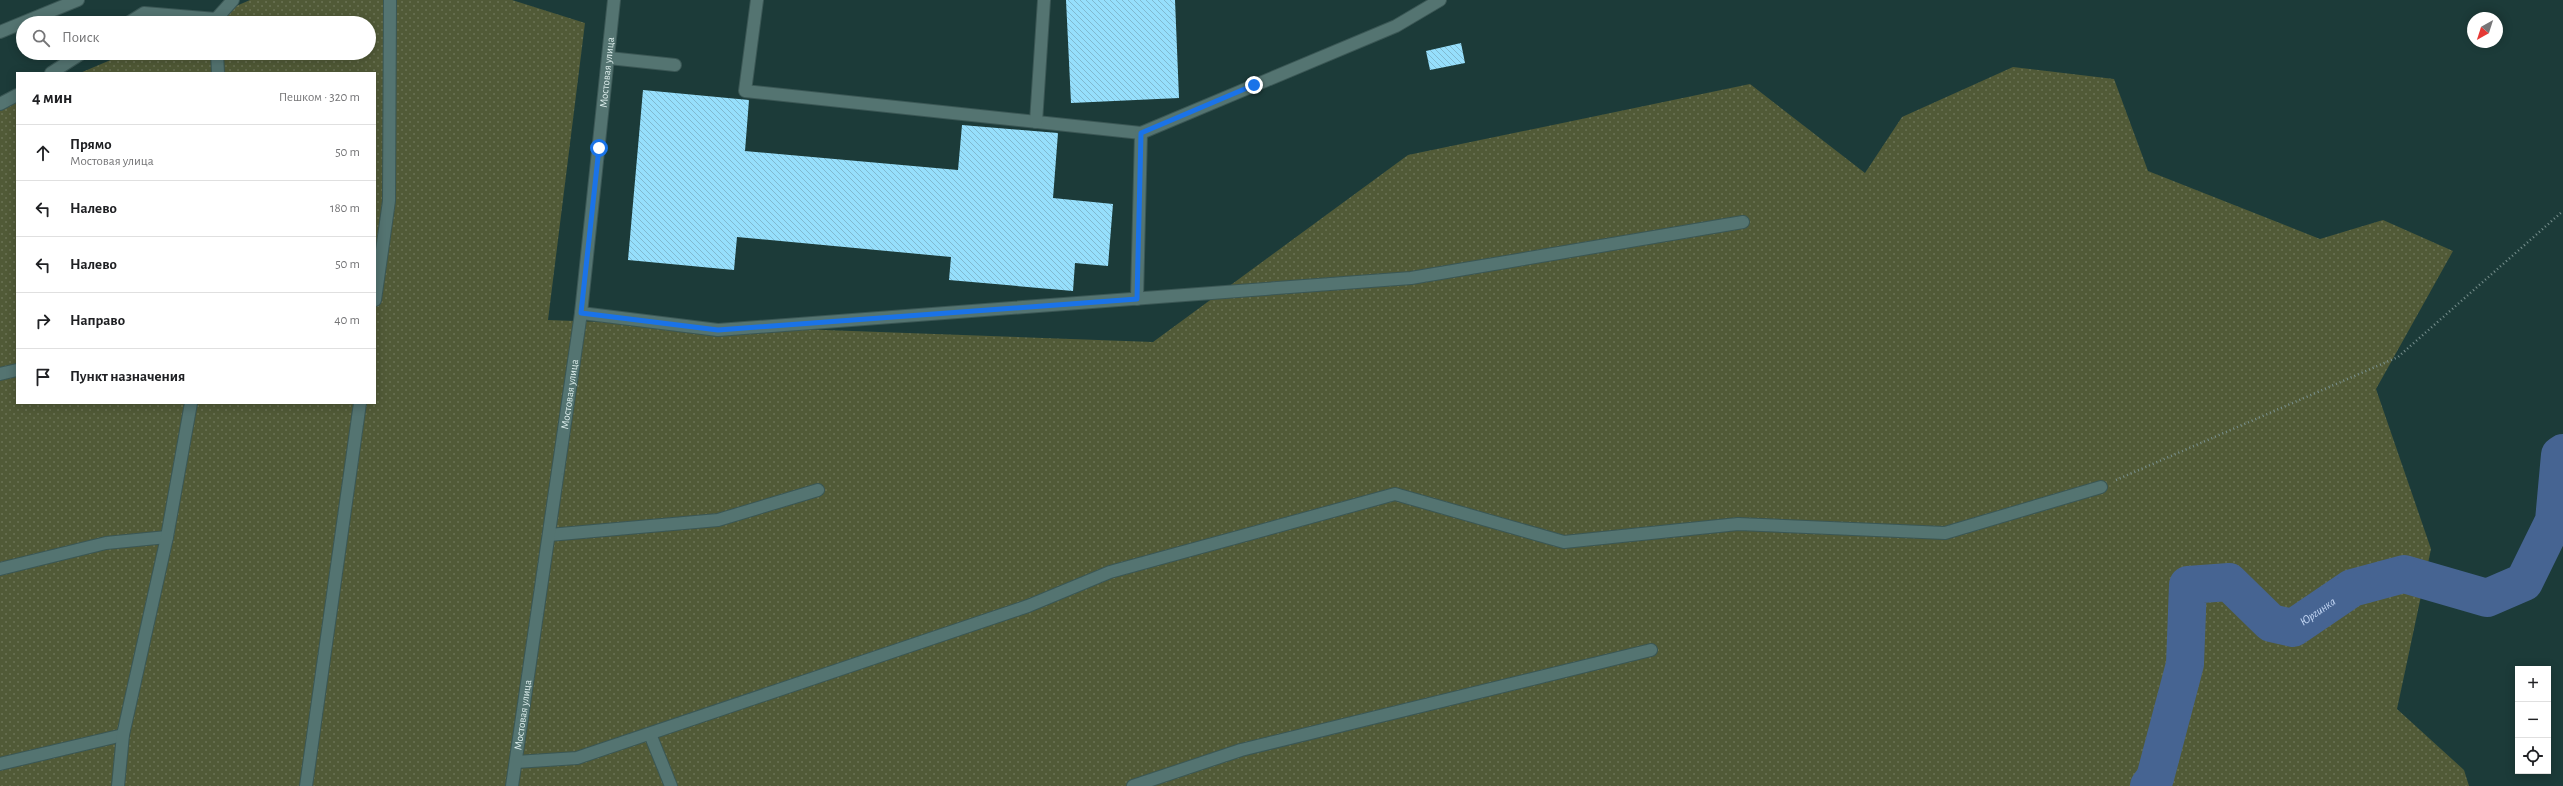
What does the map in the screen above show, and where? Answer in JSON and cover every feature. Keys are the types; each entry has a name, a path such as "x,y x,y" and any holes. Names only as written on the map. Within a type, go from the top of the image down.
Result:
{"street":[{"path":"39,16 78,0"},
{"path":"220,16 233,0"},
{"path":"376,293 389,201 390,0"},
{"name":"Мостовая улица","path":"512,786 581,313 614,0"},
{"path":"757,0 745,91 1141,133 1396,26 1440,0"},
{"path":"1036,122 1044,0"},
{"path":"139,16 144,13 171,16"},
{"path":"0,32 16,25"},
{"path":"609,58 675,65"},
{"path":"53,72 71,60"},
{"path":"217,60 218,72"},
{"path":"0,104 5,103 16,96"},
{"path":"1137,299 1141,133"},
{"path":"581,313 718,330 1410,278 1743,222"},
{"path":"0,374 16,370"},
{"path":"118,786 123,735 167,537 191,404"},
{"path":"306,786 360,404"},
{"path":"516,762 577,758 1028,606 1110,572 1395,494 1564,542 1738,524 1945,533 2101,487"},
{"path":"549,535 718,520 818,490"},
{"path":"0,568 106,543 167,537"},
{"path":"1132,786 1241,750 1651,650"},
{"path":"650,734 671,786"},
{"path":"0,764 123,735"}],"path":[{"path":"2101,487 2398,357 2563,211"}],"green space":[{"path":"250,0 512,0 585,23 548,320 1153,342 1408,155 1750,84 1865,173 1902,117 2013,67 2114,79 2148,171 2320,239 2383,220 2453,251 2376,389 2431,549 2397,709 2464,770 2469,786 0,786 0,107 16,100 16,404 376,404 376,72 82,72 111,60 376,60 376,16 213,16"}],"building":[{"path":"1066,0 1175,0 1179,98 1071,103"},
{"path":"1461,43 1465,63 1430,70 1426,51"},
{"path":"643,90 749,100 745,151 958,170 962,125 1058,133 1053,198 1113,204 1108,266 1075,263 1073,291 949,280 951,257 737,237 734,270 628,260"}],"waterway":[{"name":"Юргинка","path":"2149,786 2155,778 2185,664 2188,585 2229,582 2271,623 2293,628 2352,588 2404,574 2487,598 2524,582 2554,521 2560,455 2563,453"}],"route":[{"path":"599,148 581,313 718,330 1137,299 1141,133 1254,85"}]}
